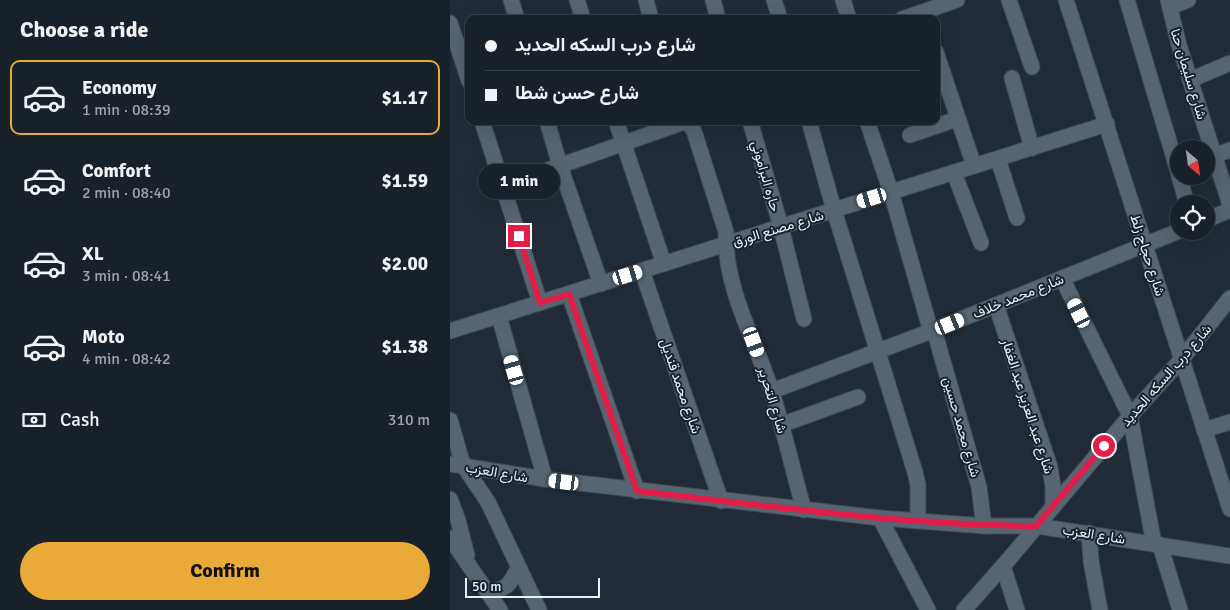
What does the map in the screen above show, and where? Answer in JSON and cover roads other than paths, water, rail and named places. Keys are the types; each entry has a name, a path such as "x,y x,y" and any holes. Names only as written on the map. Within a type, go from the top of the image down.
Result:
{"street":[{"path":"511,0 516,15"},
{"path":"577,0 582,15"},
{"path":"646,0 650,15"},
{"path":"712,0 717,15"},
{"path":"774,0 779,15"},
{"path":"843,0 848,15"},
{"path":"911,15 958,0"},
{"path":"1009,0 1032,67"},
{"name":"شارع حجاج زلط","path":"1066,0 1204,430 1225,472 1230,509"},
{"path":"1127,0 1170,146"},
{"path":"1169,4 1188,0"},
{"name":"شارع سليمان حنا","path":"1169,4 1190,80 1210,140"},
{"path":"450,23 465,69"},
{"path":"1190,80 1230,63"},
{"path":"940,65 974,166"},
{"path":"1012,78 1032,148"},
{"path":"940,125 957,119"},
{"name":"شارع مصنع الورق","path":"450,331 1107,124"},
{"path":"483,125 540,303"},
{"path":"548,125 560,166 601,284"},
{"path":"617,125 664,264"},
{"path":"502,186 675,125"},
{"name":"شارع التحرير","path":"690,125 694,131 726,232 725,244 730,278 772,391 804,510"},
{"name":"حاره البراموني","path":"751,125 781,227 804,318"},
{"path":"810,125 834,210 915,472 918,485 918,521"},
{"name":"شارع محمد حسين","path":"868,125 891,192 979,487 984,526"},
{"path":"910,135 939,125"},
{"path":"1215,156 1230,150"},
{"name":"شارع سليمان حنا","path":"1215,156 1225,174 1230,206"},
{"path":"998,159 1017,218"},
{"path":"954,173 980,243"},
{"path":"1215,216 1230,210"},
{"name":"شارع محمد خلاف","path":"772,391 932,331 1170,235"},
{"name":"شارع محمد قنديل","path":"642,271 721,500"},
{"path":"1062,278 1130,416 1157,544 1176,609"},
{"path":"569,294 637,491"},
{"name":"شارع درب السكه الحديد","path":"964,610 1130,416 1181,360 1230,298"},
{"name":"شارع عبد العزيز عبد الغفار","path":"996,305 1050,467 1053,507"},
{"path":"499,316 546,480"},
{"path":"781,425 858,397"},
{"path":"450,420 456,465 488,502 539,610"},
{"path":"1204,430 1230,422"},
{"name":"شارع العزب","path":"456,465 546,480 880,518 984,526 1036,526 1230,556"},
{"path":"450,499 458,520 468,562"},
{"path":"880,518 928,610"},
{"path":"1089,533 1091,561 1100,610"},
{"path":"450,538 500,610"},
{"path":"1003,566 1017,610"},
{"path":"487,591 498,591 509,585 518,568"}]}
